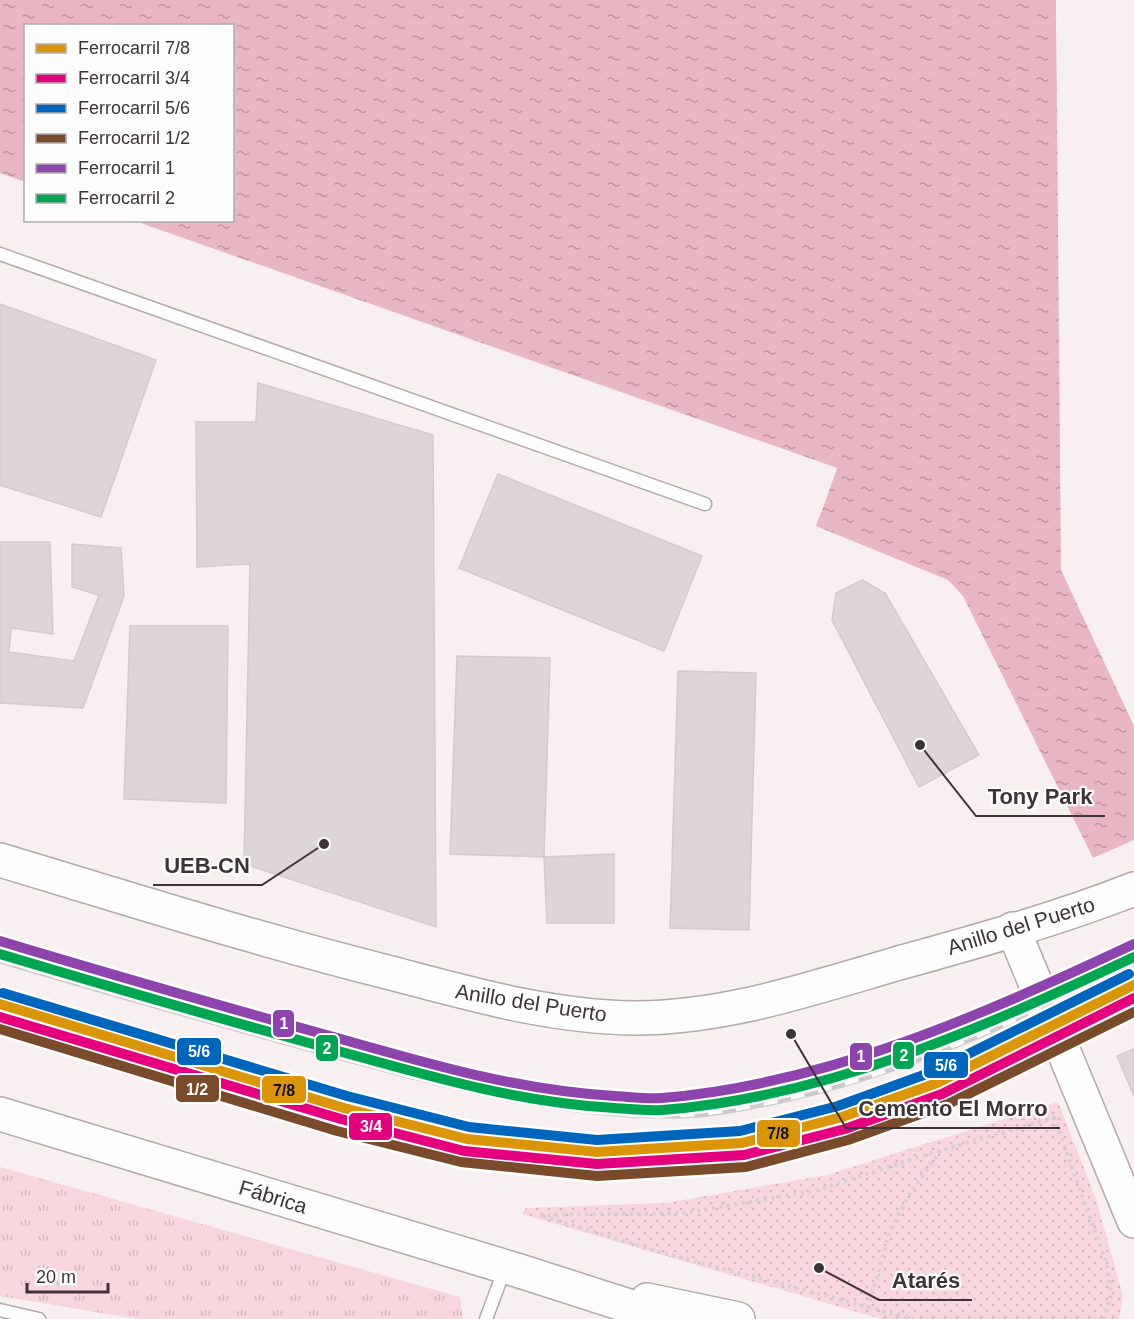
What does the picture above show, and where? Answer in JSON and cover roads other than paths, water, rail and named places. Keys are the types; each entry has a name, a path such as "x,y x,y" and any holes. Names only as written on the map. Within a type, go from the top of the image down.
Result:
{"main road":[{"name":"Anillo del Puerto","path":"0,860 346,963 453,991 575,1014 632,1018 674,1017 763,1002 1078,911 1134,889"},
{"path":"1013,929 1134,1221"},
{"name":"Fábrica","path":"0,1114 546,1279 669,1319"},
{"path":"546,1279 635,1319"},
{"name":"Fábrica","path":"546,1279 738,1319"}],"lane":[{"path":"0,254 705,504"},
{"path":"486,1319 506,1267"},
{"path":"0,1310 39,1319"}],"water":[{"path":"0,0 1056,0 1061,570 1134,726 1134,840 1093,858 963,596 948,580 816,526 837,468 138,222 234,222 234,24 24,24 24,182 0,173"}],"railway":[{"path":"1124,947 1134,943"},
{"path":"0,960 285,1042 457,1087 545,1105 590,1111 681,1115 718,1112 769,1103 827,1089 917,1060 1006,1024 1134,963"},
{"path":"0,1021 447,1152 547,1167 653,1170 751,1158 823,1138 927,1104 1134,1003"}],"rail line":[{"name":"1","path":"0,941 218,1005 480,1076 547,1089 651,1098 724,1090 785,1078 845,1062 963,1020 1134,944"},
{"name":"2","path":"0,954 214,1016 477,1088 545,1101 650,1110 724,1103 845,1074 963,1033 1134,957"},
{"name":"5/6","path":"3,993 347,1096 469,1127 597,1140 740,1131 838,1106 932,1072 1129,974"},
{"name":"7/8","path":"0,1004 344,1108 467,1139 597,1152 742,1143 842,1117 937,1083 1134,985"},
{"name":"3/4","path":"0,1017 341,1119 464,1151 597,1164 744,1155 845,1129 942,1094 1134,998"},
{"name":"1/2","path":"0,1029 337,1131 461,1162 597,1176 746,1167 848,1140 948,1104 1134,1012"}],"place":[{"name":"Tony Park","path":"920,745"},
{"name":"UEB-CN","path":"324,844"},
{"name":"Cemento El Morro","path":"791,1034"},
{"name":"Atarés","path":"819,1268"}]}
